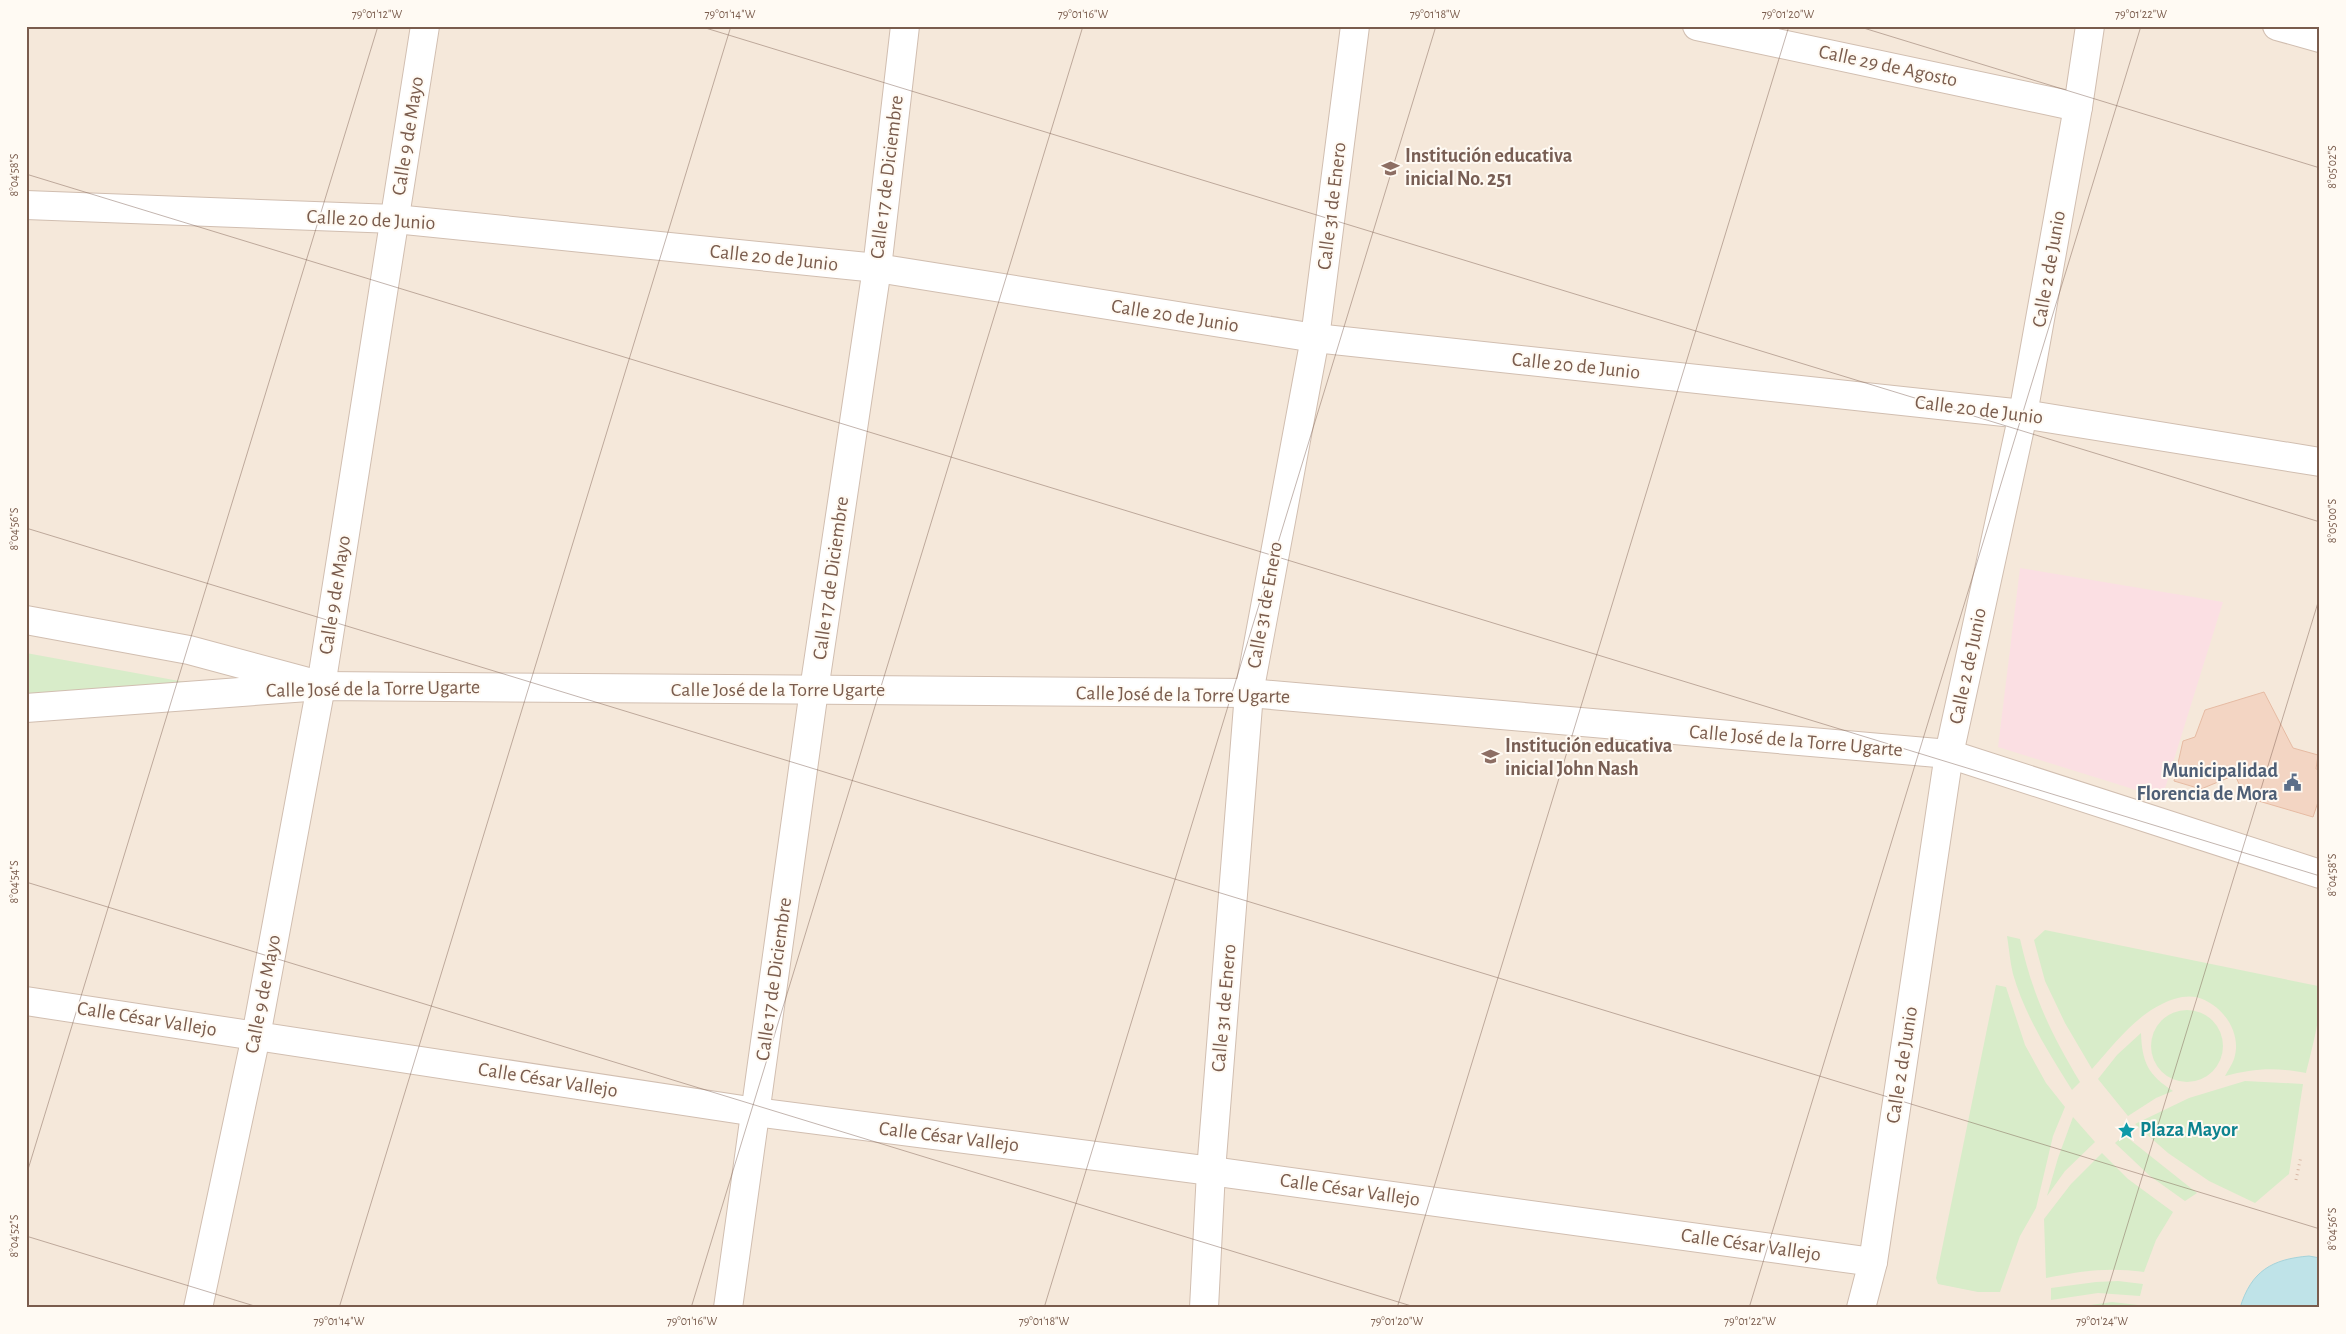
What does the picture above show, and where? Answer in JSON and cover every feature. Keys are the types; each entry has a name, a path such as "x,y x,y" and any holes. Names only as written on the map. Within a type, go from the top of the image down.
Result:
{"street":[{"name":"Calle 9 de Mayo","path":"198,1308 256,1036 321,686 425,26"},
{"name":"Calle 17 de Diciembre","path":"728,1308 814,690 876,268 905,26"},
{"name":"Calle 31 de Enero","path":"1204,1308 1211,1171 1249,693 1315,338 1355,26"},
{"name":"Calle 29 de Agosto","path":"1698,26 2078,107"},
{"name":"Calle 2 de Junio","path":"1861,1308 1873,1262 1949,754 2023,414 2078,107 2090,26"},
{"path":"2277,26 2320,38"},
{"name":"Calle 20 de Junio","path":"26,205 395,220 876,268 1315,338 2023,414 2320,462"},
{"path":"26,620 189,650 280,673 321,686"},
{"name":"Calle José de la Torre Ugarte","path":"26,708 321,686 1249,693 1949,754 2320,874"},
{"name":"Calle César Vallejo","path":"26,1000 756,1112 1211,1171 1873,1262"}],"path":[{"path":"2296,1180 2300,1156"}],"shaded area":[{"path":"26,26 2320,26 2320,1308 26,1308"},
{"path":"2020,568 2223,602 2162,798 1998,747"}],"green space":[{"path":"26,653 223,689 26,702"},
{"path":"2045,930 2318,986 2320,993 2319,1015 2306,1073 2265,1069 2225,1076 2233,1061 2236,1049 2233,1029 2228,1020 2214,1005 2196,997 2183,997 2162,1004 2152,1010 2133,1024 2092,1069 2065,1023 2045,981 2034,940"},
{"path":"2007,936 2020,939 2037,996 2051,1030 2080,1082 2072,1090 2038,1034 2024,1005 2013,974"},
{"path":"1996,985 2006,987 2025,1045 2046,1083 2065,1107 2053,1136 2036,1208 2020,1236 2000,1292 1978,1292 1938,1284 1936,1278"},
{"path":"2194,1010 2213,1020 2221,1032 2223,1046 2221,1060 2213,1072 2201,1080 2180,1082 2161,1072 2153,1060 2151,1039 2161,1020 2173,1012"},
{"path":"2141,1033 2143,1052 2148,1067 2164,1085 2173,1091 2156,1098 2128,1116 2098,1079 2117,1055"},
{"path":"2245,1081 2303,1084 2289,1174 2255,1203 2209,1181 2168,1153 2135,1124 2189,1098"},
{"path":"2073,1117 2095,1142 2065,1171 2047,1196 2058,1158"},
{"path":"2124,1135 2197,1193 2185,1201 2150,1176 2115,1143"},
{"path":"2102,1153 2128,1179 2173,1212 2156,1240 2144,1272 2095,1270 2046,1278 2044,1219 2071,1184"},
{"path":"2118,1281 2143,1284 2140,1296 2098,1293 2051,1300 2051,1288"},
{"path":"2112,1302 2138,1305 2138,1308 2069,1308"}],"water":[{"path":"2309,1256 2320,1258 2320,1308 2240,1308 2250,1285 2265,1269 2284,1260"}],"building":[{"path":"2264,692 2293,748 2318,755 2316,769 2320,770 2320,796 2313,817 2245,797 2235,775 2201,789 2174,781 2183,741 2195,737 2205,710"}],"place":[{"name":"Institución educativa inicial No. 251","path":"1391,168"},
{"name":"Institución educativa inicial John Nash","path":"1491,757"},
{"name":"Municipalidad Florencia de Mora","path":"2292,783"},
{"name":"Plaza Mayor","path":"2126,1130"}]}
